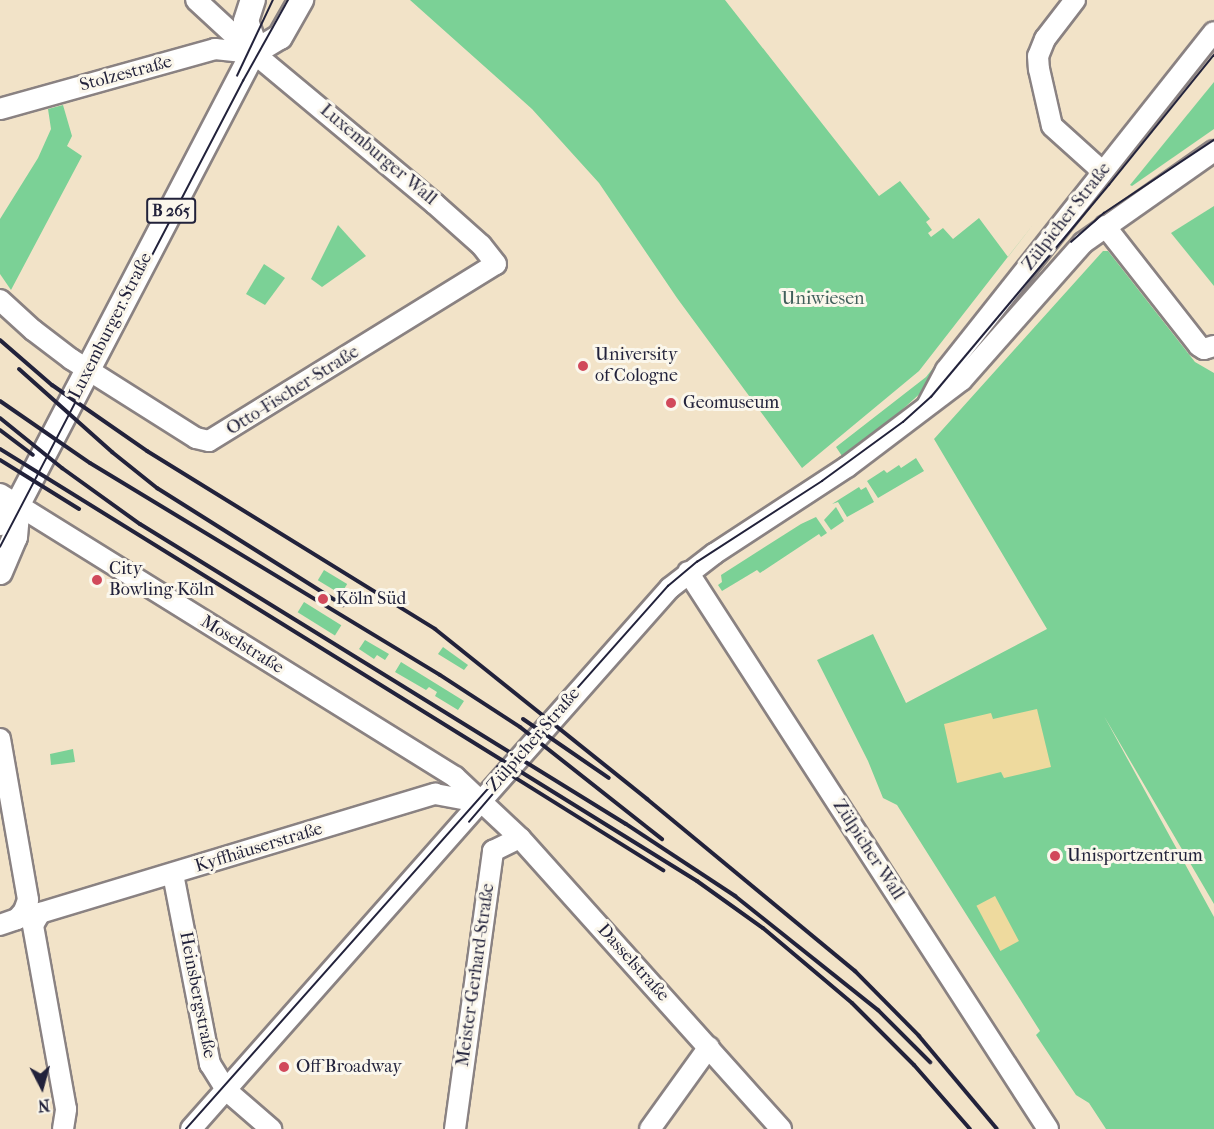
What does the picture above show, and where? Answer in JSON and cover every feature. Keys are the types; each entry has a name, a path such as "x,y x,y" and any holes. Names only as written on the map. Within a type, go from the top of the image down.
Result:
{"main road":[{"path":"253,0 246,21 253,41 253,53"},
{"path":"253,53 280,37 301,5"},
{"name":"Luxemburger Straße","path":"0,523 9,499 89,370 253,53"},
{"name":"Luxemburger Straße","path":"0,572 15,537 9,499"}],"street":[{"name":"Luxemburger Wall","path":"196,0 253,53 435,204 481,245 496,264"},
{"path":"1075,0 1044,41 1038,56 1039,69 1052,126 1102,171"},
{"name":"Zülpicher Straße","path":"927,406 946,370 1214,32"},
{"name":"Stolzestraße","path":"0,109 215,50 253,53"},
{"name":"Zülpicher Straße","path":"191,1129 650,610 688,572 824,483 962,380 1072,254 1105,226 1214,151"},
{"path":"1105,226 1199,346 1204,349 1214,346"},
{"name":"Otto-Fischer-Straße","path":"0,300 52,345 89,370 196,438 212,441 496,264"},
{"name":"Moselstraße","path":"9,499 455,777 479,802"},
{"name":"Zülpicher Wall","path":"688,572 1047,1129"},
{"path":"0,740 28,900 24,911 8,922"},
{"name":"Kyffhäuserstraße","path":"65,1129 66,1109 33,925 40,913 435,794 479,802"},
{"name":"Dasselstraße","path":"479,802 520,838 781,1129"},
{"name":"Meister-Gerhard-Straße","path":"455,1129 493,850 520,838"},
{"name":"Heinsbergstraße","path":"173,874 210,1064 226,1089 271,1129"},
{"path":"650,1129 709,1047"}],"green space":[{"name":"Uniwiesen","path":"410,0 725,0 879,196 900,181 930,219 926,222 932,230 928,233 931,237 943,228 953,239 979,218 1008,257 919,371 802,468 677,298 599,183 532,109"},
{"path":"1214,82 1214,129 1132,186 1130,185"},
{"path":"63,105 72,136 67,146 82,156 11,290 0,274 0,219 38,158 51,129 48,109"},
{"path":"1214,206 1214,286 1171,233"},
{"path":"338,225 366,256 322,287 311,279"},
{"path":"1103,251 1108,251 1195,362 1214,373 1214,904 1104,716 1214,917 1214,1129 1106,1129 1089,1103 1076,1095 1036,1035 1040,1031 897,805 883,798 868,761 817,660 873,634 906,703 1047,629 934,439"},
{"path":"264,264 285,278 265,305 246,294"},
{"path":"967,325 974,330 935,380 893,418 842,456 836,447 926,377"},
{"path":"916,458 924,471 878,498 867,481 884,470 887,473 899,465 901,468"},
{"path":"859,487 861,490 866,487 874,502 847,517 838,502 832,504"},
{"path":"836,507 844,521 831,530 824,520"},
{"path":"816,517 827,533 821,537 819,534 760,573 757,570 722,591 718,585 722,582 721,575 801,524"},
{"path":"324,570 347,584 341,594 318,580"},
{"path":"304,602 341,625 335,635 298,612"},
{"path":"365,640 389,654 385,660 377,655 374,659 359,649"},
{"path":"443,647 468,665 464,670 438,654"},
{"path":"401,662 464,701 458,710 435,696 437,692 429,687 426,690 395,672"},
{"path":"73,749 75,762 51,765 50,754"}],"sand":[{"path":"1037,709 1051,767 1004,778 1001,772 957,783 944,724 991,713 993,719"},
{"path":"995,896 1019,941 1000,951 976,906"}],"tram line":[{"path":"237,76 273,0"},
{"path":"0,547 243,81 288,0"},
{"path":"186,1129 668,586 697,562 822,481 903,422 931,397 1109,185 1214,55"},
{"path":"1071,242 1104,213 1214,140"},
{"path":"469,822 516,767"}],"railway":[{"path":"0,340 52,385 147,451 435,629 647,799 855,971 919,1036 997,1129"},
{"path":"19,369 112,452 157,488 343,605"},
{"path":"0,401 90,463 440,675 520,727 662,839"},
{"path":"0,418 62,468 140,524 626,824 735,896 878,1010 930,1062"},
{"path":"0,430 33,455"},
{"path":"0,449 697,881 763,928 852,1003 914,1065 970,1129"},
{"path":"0,460 79,509"},
{"path":"523,719 609,778"},
{"path":"498,767 663,870"}],"place":[{"name":"University of Cologne","path":"583,366"},
{"name":"Geomuseum","path":"671,403"},
{"name":"City Bowling Köln","path":"97,580"},
{"name":"Köln Süd","path":"323,599"},
{"name":"Unisportzentrum","path":"1055,856"},
{"name":"Off Broadway","path":"284,1067"}]}
